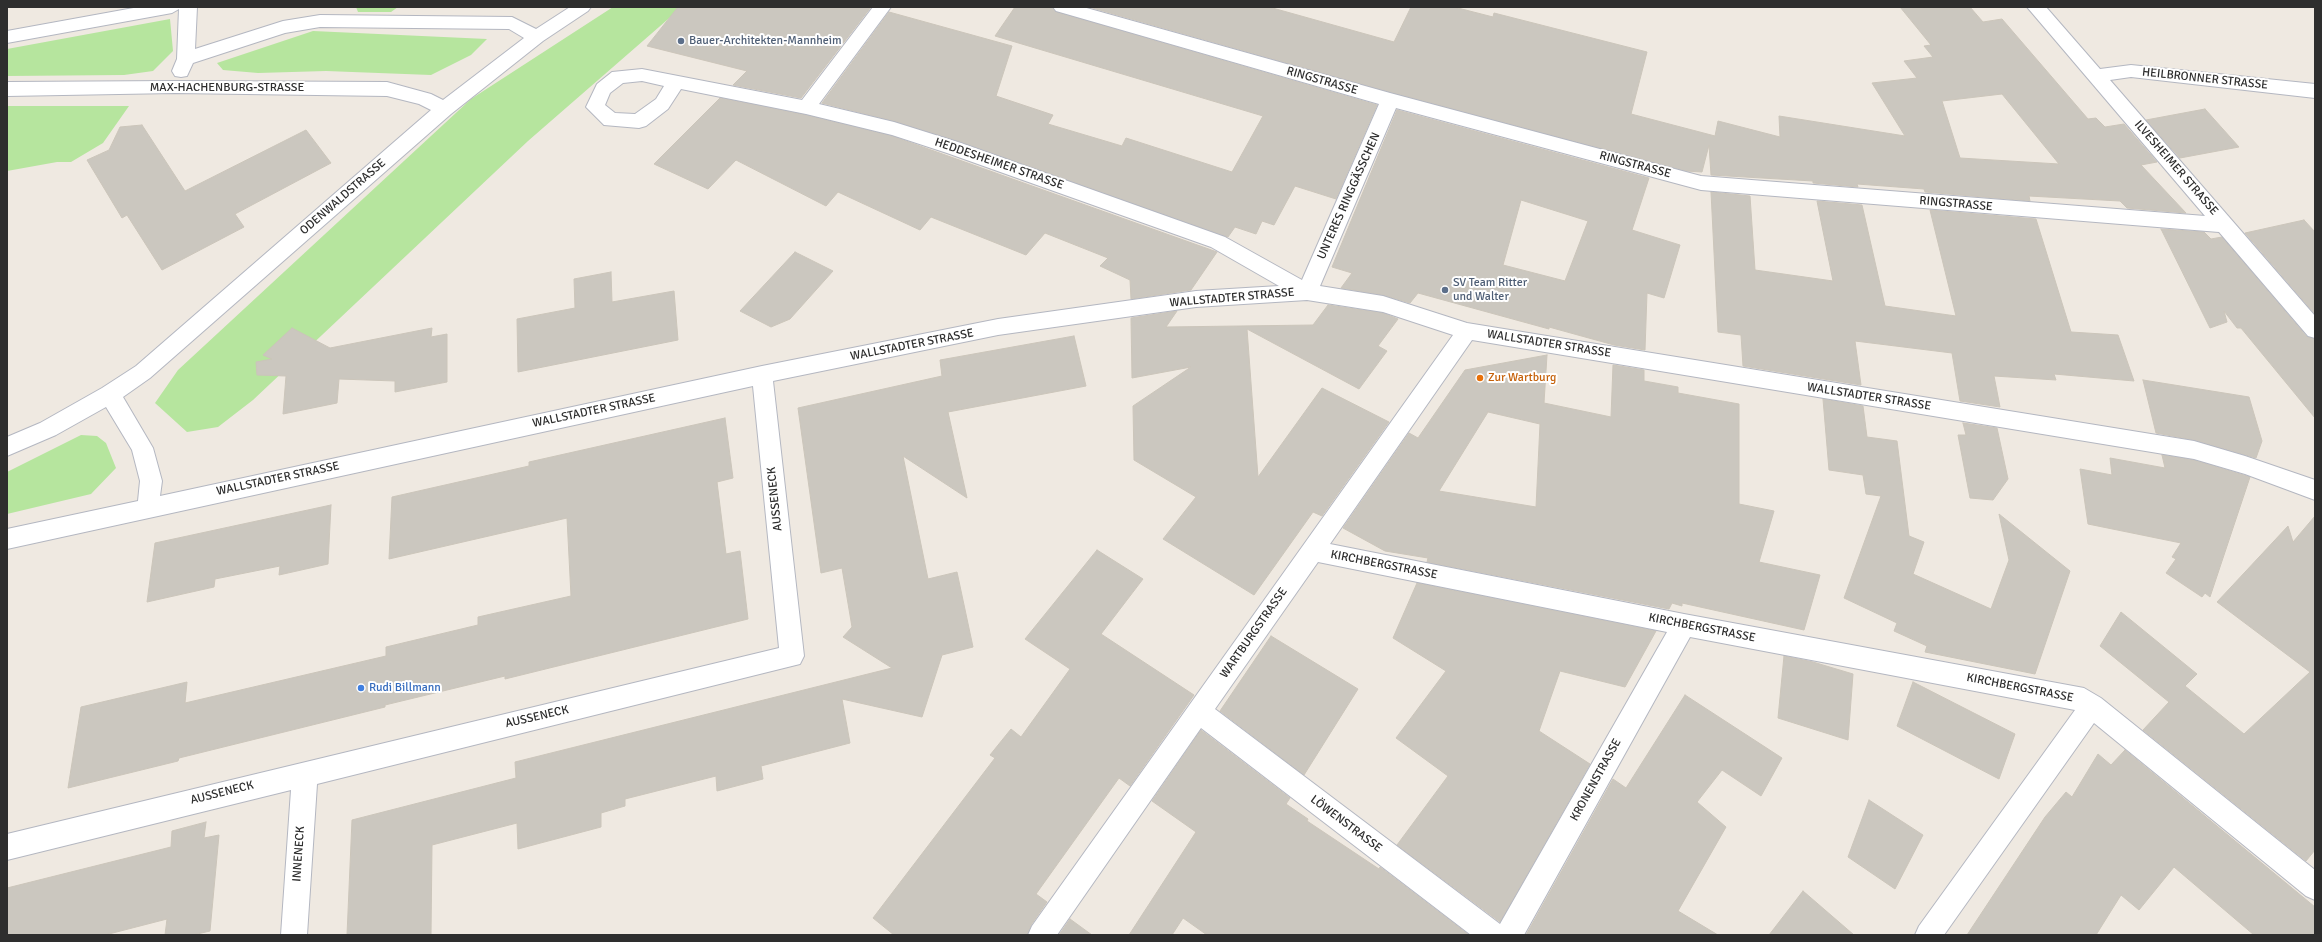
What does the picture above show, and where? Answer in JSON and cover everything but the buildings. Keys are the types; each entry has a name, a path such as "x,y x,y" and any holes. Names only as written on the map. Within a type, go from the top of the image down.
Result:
{"street":[{"path":"7,37 172,7"},
{"path":"175,87 186,59 188,7"},
{"name":"ODENWALDSTRASSE","path":"110,394 143,372 187,335 444,109 538,37 582,7"},
{"path":"806,107 882,7"},
{"name":"RINGSTRASSE","path":"1062,7 1390,100 1701,183 2226,225"},
{"name":"ILVESHEIMER STRASSE","path":"2036,7 2226,225 2315,330"},
{"path":"186,59 283,27 320,21 512,23 538,37"},
{"name":"HEILBRONNER STRASSE","path":"2096,76 2131,71 2315,91"},
{"name":"HEDDESHEIMER STRASSE","path":"676,82 806,107 894,129 954,148 1218,242 1307,292"},
{"name":"MAX-HACHENBURG-STRASSE","path":"7,89 175,87 387,89 426,99 444,109"},
{"name":"UNTERES RINGGÄSSCHEN","path":"1307,292 1390,100"},
{"name":"WALLSTADTER STRASSE","path":"7,539 148,506 762,375 998,327 1196,299 1307,292 1383,304 1467,331 2194,450 2245,465 2315,490"},
{"name":"WARTBURGSTRASSE","path":"1041,935 1199,712 1311,550 1467,331"},
{"name":"AUSSENECK","path":"7,847 305,773 792,656 762,375"},
{"path":"7,447 48,429 110,394 142,448 151,481 148,506"},
{"name":"KIRCHBERGSTRASSE","path":"1311,550 1684,625 2084,700 2315,887"},
{"name":"KRONENSTRASSE","path":"1509,935 1684,625"},
{"name":"KIRCHBERGSTRASSE","path":"1928,935 2092,706"},
{"name":"LÖWENSTRASSE","path":"1199,712 1493,935"},
{"name":"INNENECK","path":"294,935 305,773"}],"green space":[{"path":"356,7 398,7 391,12 358,12"},
{"path":"613,7 682,7 528,141 253,400 218,427 187,432 155,403 178,370 471,99"},
{"path":"170,19 173,51 153,71 124,75 7,76 7,49"},
{"path":"313,31 487,39 471,55 431,75 326,71 258,73 223,70 217,63"},
{"path":"7,106 129,106 103,143 71,162 57,162 7,171"},
{"path":"81,435 97,436 106,443 116,468 91,494 7,514 7,472"}],"place":[{"name":"Bauer-Architekten-Mannheim","path":"681,41"},
{"name":"SV Team Ritter und Walter","path":"1445,290"},
{"name":"Zur Wartburg","path":"1480,378"},
{"name":"Rudi Billmann","path":"361,688"}]}
